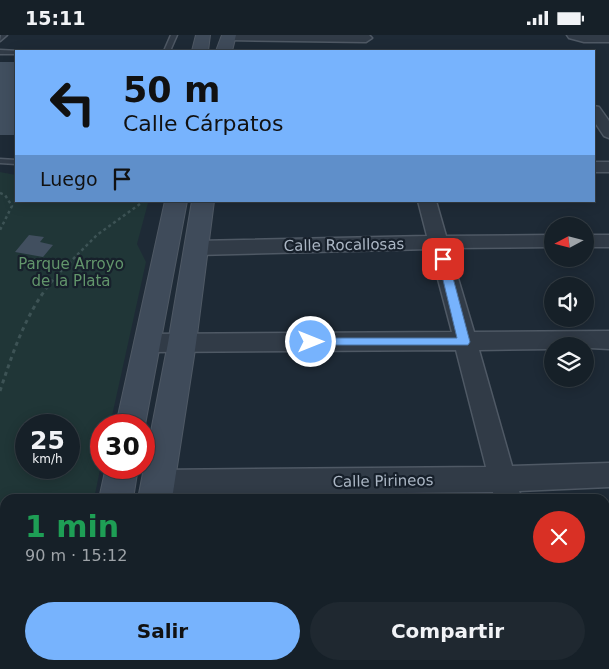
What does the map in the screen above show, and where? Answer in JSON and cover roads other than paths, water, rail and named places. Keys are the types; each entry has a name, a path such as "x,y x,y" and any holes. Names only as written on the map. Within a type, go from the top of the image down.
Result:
{"main road":[{"path":"217,50 225,39"},
{"path":"133,414 176,202"},
{"path":"156,491 182,343 203,202"},
{"path":"117,494 120,479"}],"street":[{"path":"573,35 584,38 609,38"},
{"path":"225,39 268,36 366,38"},
{"path":"595,112 609,133"},
{"path":"595,167 609,167"},
{"path":"427,202 464,342 506,489"},
{"name":"Calle Rocallosas","path":"196,249 544,241"},
{"path":"594,241 609,241"},
{"path":"148,343 609,340"},
{"name":"Calle Pirineos","path":"156,491 506,489 609,475"}],"lane":[{"path":"0,39 4,35"},
{"path":"167,50 174,35"},
{"path":"0,52 15,52"},
{"path":"0,161 15,162"}],"park label":[{"name":"Parque Arroyo de la Plata","path":"71,272"}]}
